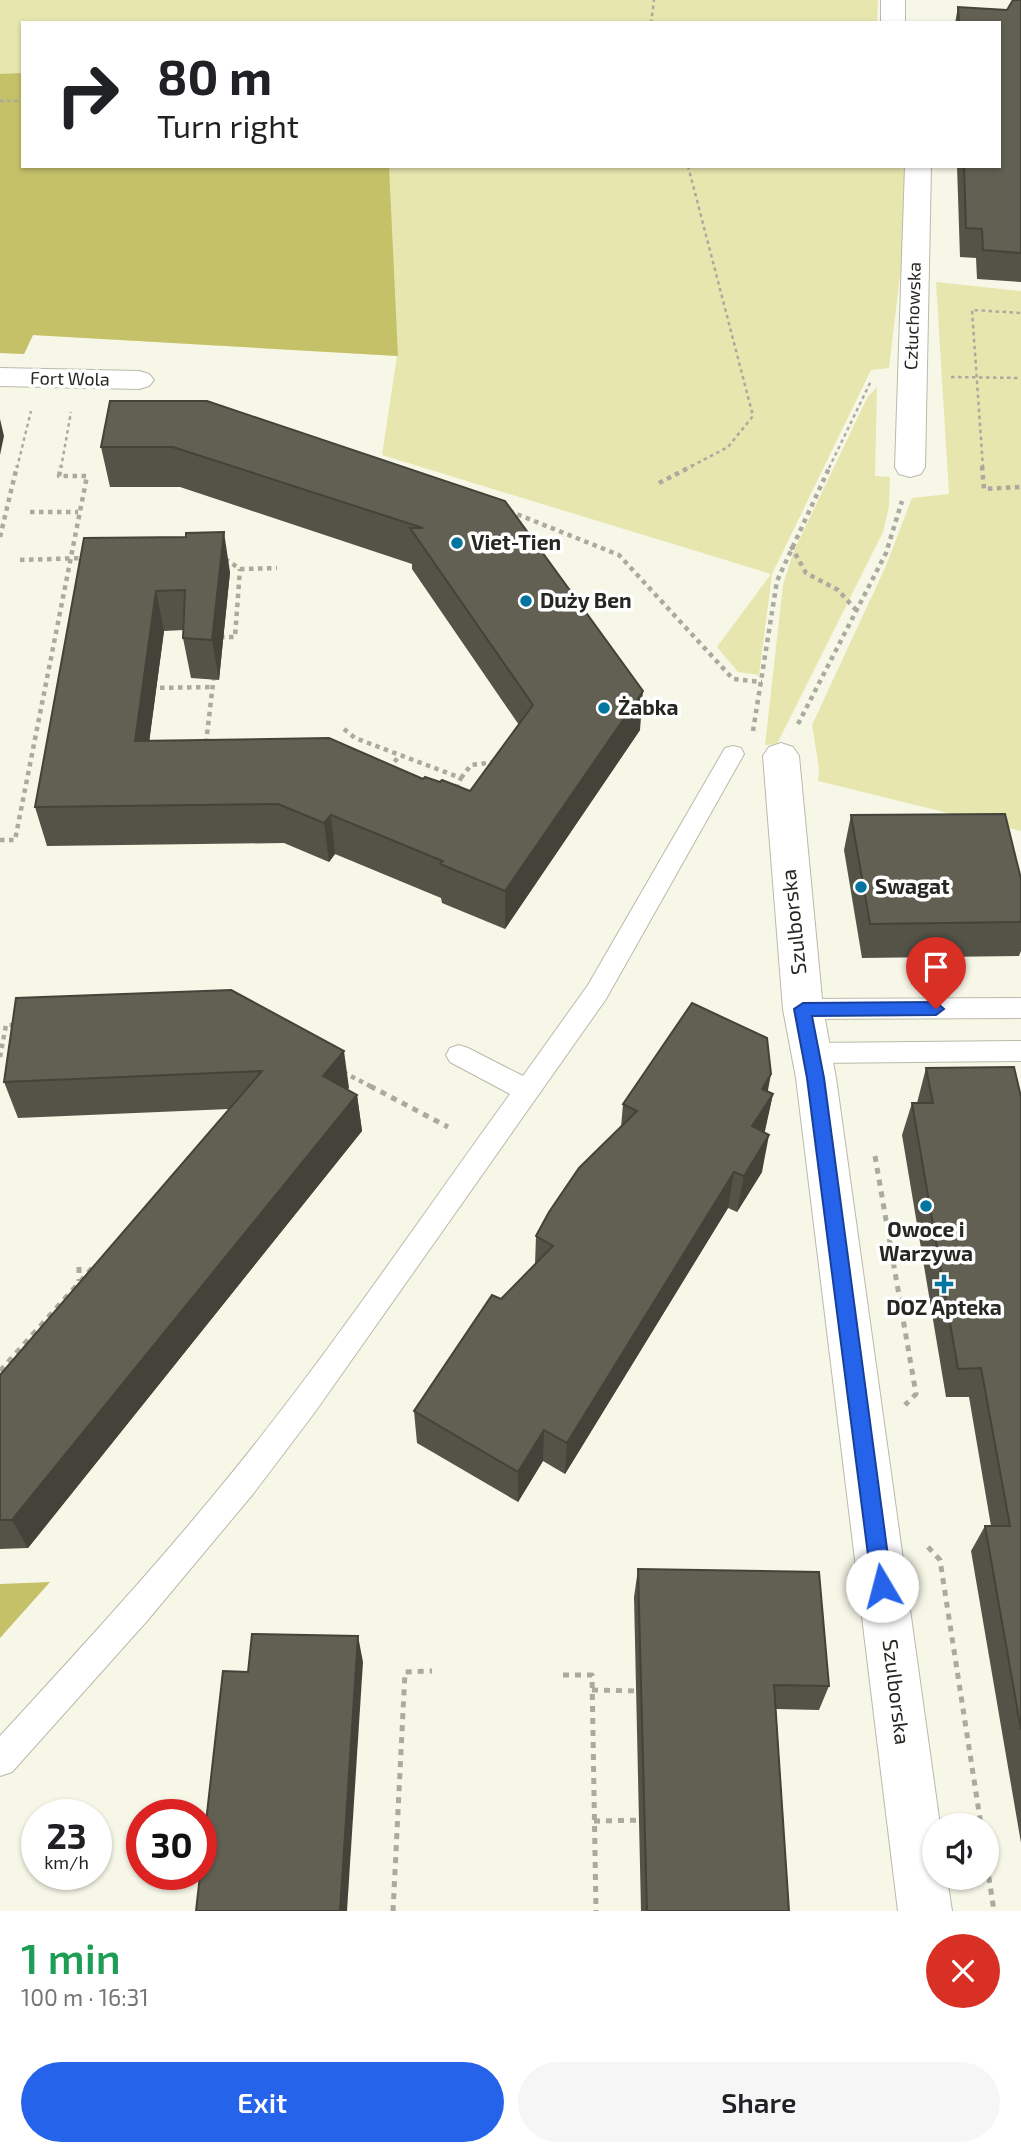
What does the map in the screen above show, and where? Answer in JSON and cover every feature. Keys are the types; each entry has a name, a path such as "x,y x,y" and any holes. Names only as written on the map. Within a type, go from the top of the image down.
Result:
{"street":[{"path":"893,0 893,21"},
{"name":"Człuchowska","path":"907,481 918,168"},
{"name":"Fort Wola","path":"0,377 139,380"},
{"name":"Szulborska","path":"781,760 803,1009 812,1053 925,1911"}],"lane":[{"path":"0,1760 127,1620 242,1484 305,1402 597,992 733,754"},
{"path":"803,1009 1021,1008"},
{"path":"812,1053 1021,1051"},
{"path":"459,1055 527,1090"}],"path":[{"path":"651,21 654,0"},
{"path":"0,101 21,102"},
{"path":"659,483 728,447 753,416 689,168"},
{"path":"1021,313 972,310 984,489 1021,486"},
{"path":"500,508 619,555 733,679 762,682 777,581 791,545 873,378 911,376"},
{"path":"975,377 1021,378"},
{"path":"0,537 33,403"},
{"path":"0,840 15,840 87,476 59,476 73,404"},
{"path":"781,760 886,553 907,481"},
{"path":"30,512 78,512"},
{"path":"791,545 799,566 811,579 838,590 857,611"},
{"path":"222,557 240,569 277,568"},
{"path":"20,559 87,558"},
{"path":"217,650 218,637 235,637 240,569"},
{"path":"205,754 215,662"},
{"path":"146,688 213,687"},
{"path":"344,729 355,738 461,778"},
{"path":"384,776 399,755"},
{"path":"461,797 457,785 471,765 496,762"},
{"path":"0,1058 6,1026 20,1025"},
{"path":"335,1068 447,1128"},
{"path":"873,1142 916,1394 900,1411"},
{"path":"0,1371 98,1261"},
{"path":"79,1267 79,1282"},
{"path":"71,1292 80,1298"},
{"path":"923,1542 940,1560 979,1813"},
{"path":"393,1911 405,1672 432,1671"},
{"path":"563,1675 592,1675 596,1911"},
{"path":"592,1690 650,1691"},
{"path":"594,1821 655,1820"},
{"path":"991,1890 994,1911"}],"green space":[{"path":"0,0 878,0 877,21 21,21 21,168 905,168 904,243 889,368 871,370 772,574 759,675 738,672 717,647 771,574 382,455 397,356 33,335 24,354 0,353"},
{"path":"936,282 1021,291 1021,831 818,781 819,768 812,725 885,568 912,498 949,494"},
{"path":"877,387 875,476 890,477 889,507 883,532 777,744 765,745 783,585 793,553 867,398"}],"shaded area":[{"path":"21,73 21,168 389,168 398,356 33,335 24,354 0,353 0,74"},
{"path":"50,1582 0,1638 0,1584"}],"building":[{"path":"1013,0 1021,0 1021,253 983,250 982,229 966,228 964,168 1001,168 1001,21 959,21 958,7 1007,10"},
{"path":"110,401 207,401 505,501 643,691 505,891 440,864 443,861 331,815 324,823 278,804 35,807 84,538 186,537 186,533 224,532 212,640 183,638 185,590 156,591 135,741 329,738 423,779 425,777 440,782 442,780 470,791 533,705 410,528 423,528 173,447 101,447"},
{"path":"1005,814 1021,879 1021,922 870,924 851,815"},
{"path":"231,990 344,1051 323,1076 357,1095 12,1520 0,1520 0,1375 262,1071 4,1082 16,998"},
{"path":"692,1003 767,1038 771,1074 762,1089 773,1094 752,1126 769,1135 744,1176 734,1172 567,1443 544,1430 518,1472 414,1411 492,1295 501,1299 553,1246 536,1236 549,1212 579,1168 637,1111 623,1104"},
{"path":"1014,1067 1021,1097 1021,1730 985,1526 1010,1526 981,1368 958,1369 912,1103 933,1103 926,1068"},
{"path":"638,1569 819,1572 829,1686 774,1685 789,1911 647,1911"},
{"path":"252,1634 358,1636 340,1911 196,1911 198,1890 217,1890 217,1799 209,1799 223,1671 248,1672"}],"place":[{"name":"Viet-Tien","path":"457,543"},
{"name":"Duży Ben","path":"526,601"},
{"name":"Żabka","path":"604,708"},
{"name":"Swagat","path":"861,887"},
{"name":"Owoce i Warzywa","path":"926,1206"},
{"name":"DOZ Apteka","path":"944,1284"}],"route":[{"path":"882,1586 816,1078 803,1009 936,1009"}]}
